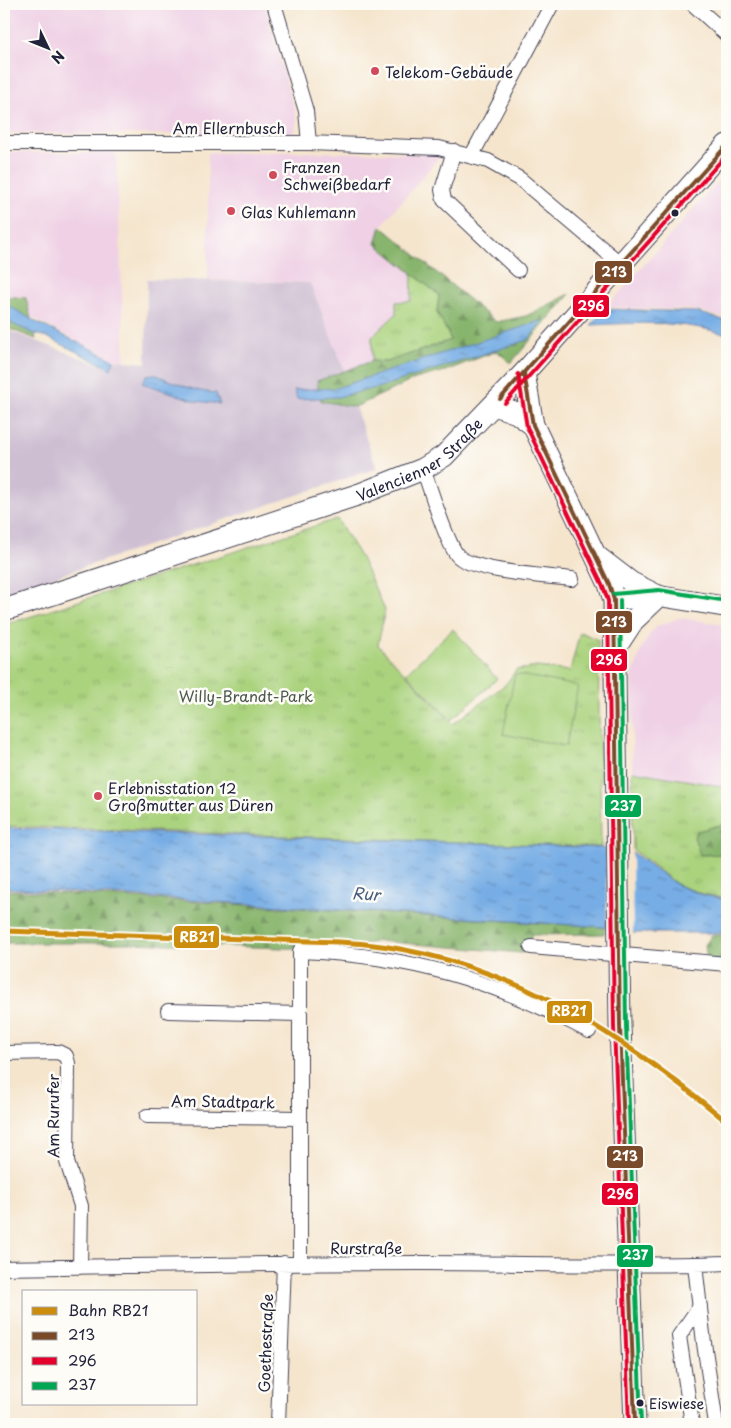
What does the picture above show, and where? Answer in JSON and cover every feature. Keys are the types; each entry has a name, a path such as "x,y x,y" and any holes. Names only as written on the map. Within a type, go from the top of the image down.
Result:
{"main road":[{"name":"Valencienner Straße","path":"4,610 360,494 423,469 444,456 524,373 727,145"},
{"path":"524,373 533,424 597,556 614,600 628,1266 635,1424"},
{"path":"494,405 517,413 533,424"},
{"path":"597,556 623,577 659,596"},
{"path":"616,647 633,621 659,596"},
{"path":"614,600 659,596 727,606"}],"street":[{"path":"274,4 306,111 309,143"},
{"path":"472,155 552,4"},
{"path":"693,4 727,35"},
{"name":"Am Ellernbusch","path":"4,143 309,143 424,146 454,151 472,155 506,169 622,265"},
{"path":"454,151 442,190 444,200 518,270"},
{"path":"423,469 450,540 461,559 478,567 572,579"},
{"path":"531,947 620,951 727,964"},
{"path":"300,1263 300,951 343,953 426,966 529,1001 589,1031"},
{"path":"168,1011 300,1014"},
{"name":"Am Rurufer","path":"4,1053 58,1052 66,1056 68,1063 67,1162 80,1206 80,1267"},
{"name":"Am Stadtpark","path":"147,1116 299,1118"},
{"name":"Rurstraße","path":"4,1268 300,1263 528,1263 628,1266 727,1263"},
{"name":"Goethestraße","path":"278,1424 284,1264"},
{"path":"696,1264 716,1424"},
{"path":"692,1424 679,1336 700,1306"}],"shaded area":[{"path":"4,4 264,4 297,119 295,130 289,135 4,133"},
{"path":"4,152 116,153 125,361 114,360 31,317 26,298 4,296"},
{"path":"208,153 442,154 381,226 376,244 412,273 411,301 396,302 396,314 372,337 372,361 345,372 310,283 208,280"},
{"path":"727,171 727,319 698,310 607,307"},
{"path":"147,279 310,283 345,372 318,381 321,401 355,407 377,468 4,594 4,338 10,331 111,369 114,360 146,363"},
{"path":"680,618 727,625 727,787 632,771 633,675 642,647 650,634 658,626"}],"green space":[{"path":"381,226 496,322 526,316 570,294 511,363 497,351 445,371 415,379 355,407 321,401 317,381 372,361 387,362 451,340 437,312 439,295 376,244"},
{"path":"412,273 439,295 437,312 451,340 387,362 372,361 372,337 396,314 396,302 411,301"},
{"path":"4,296 26,298 36,339 10,329 4,335"},
{"name":"Willy-Brandt-Park","path":"337,519 361,558 385,610 378,645 453,724 506,684 516,670 537,667 570,671 580,632 598,640 601,847 4,826 4,625"},
{"path":"453,629 497,679 451,720 406,673"},
{"path":"515,674 578,686 566,746 503,734"},
{"path":"632,771 727,787 727,825 697,831 700,855 727,854 727,899 703,894 678,885 633,850"},
{"path":"724,824 727,825 727,854 700,855 694,837 697,831"},
{"path":"4,890 604,927 604,934 532,935 522,953 378,941 343,950 131,943 4,943"},
{"path":"712,935 727,935 727,961 707,960 705,945"}],"water":[{"path":"4,303 36,322 114,360 111,369 47,337 32,333 4,320"},
{"path":"605,309 697,312 727,321 727,335 710,330 677,325 643,323 591,325"},
{"path":"544,320 528,340 380,387 338,397 297,399 294,390 336,388"},
{"path":"154,374 192,389 216,393 220,404 196,401 142,383 147,375"},
{"name":"Rur","path":"4,828 538,845 601,848 632,852 677,885 703,895 727,900 727,933 632,933 604,927 4,888"}],"pier":[{"path":"606,846 632,850 633,935 607,930"}],"rail line":[{"name":"RB21","path":"4,931 339,942 394,948 447,960 498,977 547,999 595,1026 640,1055 727,1122"}],"transit line":[{"name":"213","path":"500,399 727,145"},
{"name":"296","path":"505,403 727,154"},
{"name":"213","path":"524,373 533,425 609,584 614,600 620,1026 635,1424"},
{"name":"296","path":"518,374 527,427 603,586 608,601 614,1026 629,1424"},
{"name":"237","path":"613,594 659,590 727,601"},
{"name":"237","path":"620,600 626,1026 641,1424"}],"place":[{"name":"Telekom-Gebäude","path":"375,71"},
{"name":"Franzen Schweißbedarf","path":"273,175"},
{"name":"Glas Kuhlemann","path":"231,211"},
{"name":"Erlebnisstation 12 Großmutter aus Düren","path":"98,796"},
{"name":"Eiswiese","path":"640,1403"}]}
